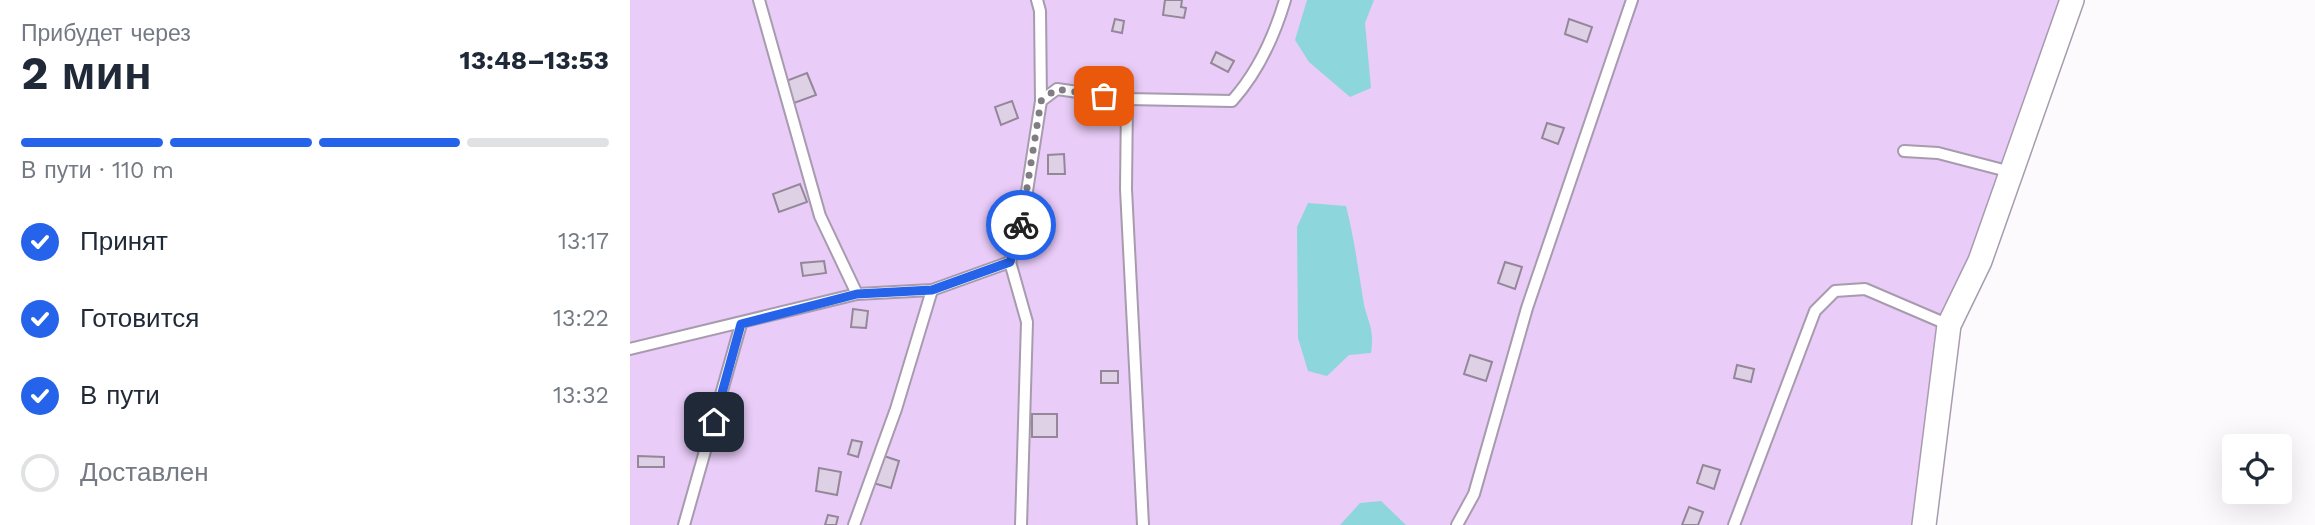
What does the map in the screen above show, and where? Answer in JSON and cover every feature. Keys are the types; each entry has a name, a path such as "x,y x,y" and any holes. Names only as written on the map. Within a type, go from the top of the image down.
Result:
{"street":[{"path":"1924,525 1949,325 1980,261 2072,0"}],"lane":[{"path":"758,0 820,216 857,294"},
{"path":"1021,525 1027,323 1010,262 1023,217 1041,101 1041,11 1037,0"},
{"path":"1041,101 1056,89 1127,99 1232,101 1248,83 1276,30 1285,0"},
{"path":"1457,525 1474,494 1527,307 1632,0"},
{"path":"1127,99 1126,190 1143,525"},
{"path":"1904,151 1938,153 2011,172"},
{"path":"630,349 857,294 932,290 1010,262"},
{"path":"1734,525 1815,311 1835,291 1865,289 1949,325"},
{"path":"853,525 896,408 932,290"},
{"path":"684,525 741,324"}],"shaded area":[{"path":"630,0 2062,0 1943,341 1915,525 630,525"}],"water":[{"path":"1307,0 1374,0 1365,23 1371,88 1350,97 1309,62 1295,40"},
{"path":"1308,203 1346,206 1372,337 1371,353 1349,355 1327,376 1308,371 1298,338 1297,227"},
{"path":"1381,501 1406,525 1340,525 1360,503"}],"building":[{"path":"1165,0 1182,0 1181,7 1186,8 1184,18 1163,15"},
{"path":"1115,19 1124,21 1122,33 1112,31"},
{"path":"1569,19 1592,27 1587,42 1565,34"},
{"path":"1216,52 1234,61 1228,72 1211,63"},
{"path":"807,73 816,95 794,103 786,81"},
{"path":"1012,101 1018,118 1001,125 995,107"},
{"path":"1547,123 1564,128 1558,144 1542,138"},
{"path":"1064,154 1065,174 1048,174 1048,155"},
{"path":"800,184 807,202 779,212 773,194"},
{"path":"824,261 826,273 803,276 801,263"},
{"path":"1505,262 1522,267 1515,289 1498,283"},
{"path":"853,309 868,311 866,328 851,327"},
{"path":"1470,355 1492,362 1486,381 1464,374"},
{"path":"1737,365 1754,369 1751,382 1734,378"},
{"path":"1101,371 1118,371 1118,383 1101,383"},
{"path":"1032,414 1057,414 1057,437 1032,437"},
{"path":"852,440 862,442 858,457 848,454"},
{"path":"881,455 899,461 891,488 873,483"},
{"path":"638,456 664,457 664,467 638,467"},
{"path":"1703,465 1720,470 1714,489 1697,483"},
{"path":"819,468 841,472 837,495 816,491"},
{"path":"1689,507 1703,512 1698,525 1682,525"},
{"path":"828,515 838,517 836,525 825,525"}],"way so far":[{"path":"1021,225 1041,101 1056,89 1104,96"}],"route":[{"path":"714,422 741,324 857,294 932,290 1010,262 1021,225"}]}
